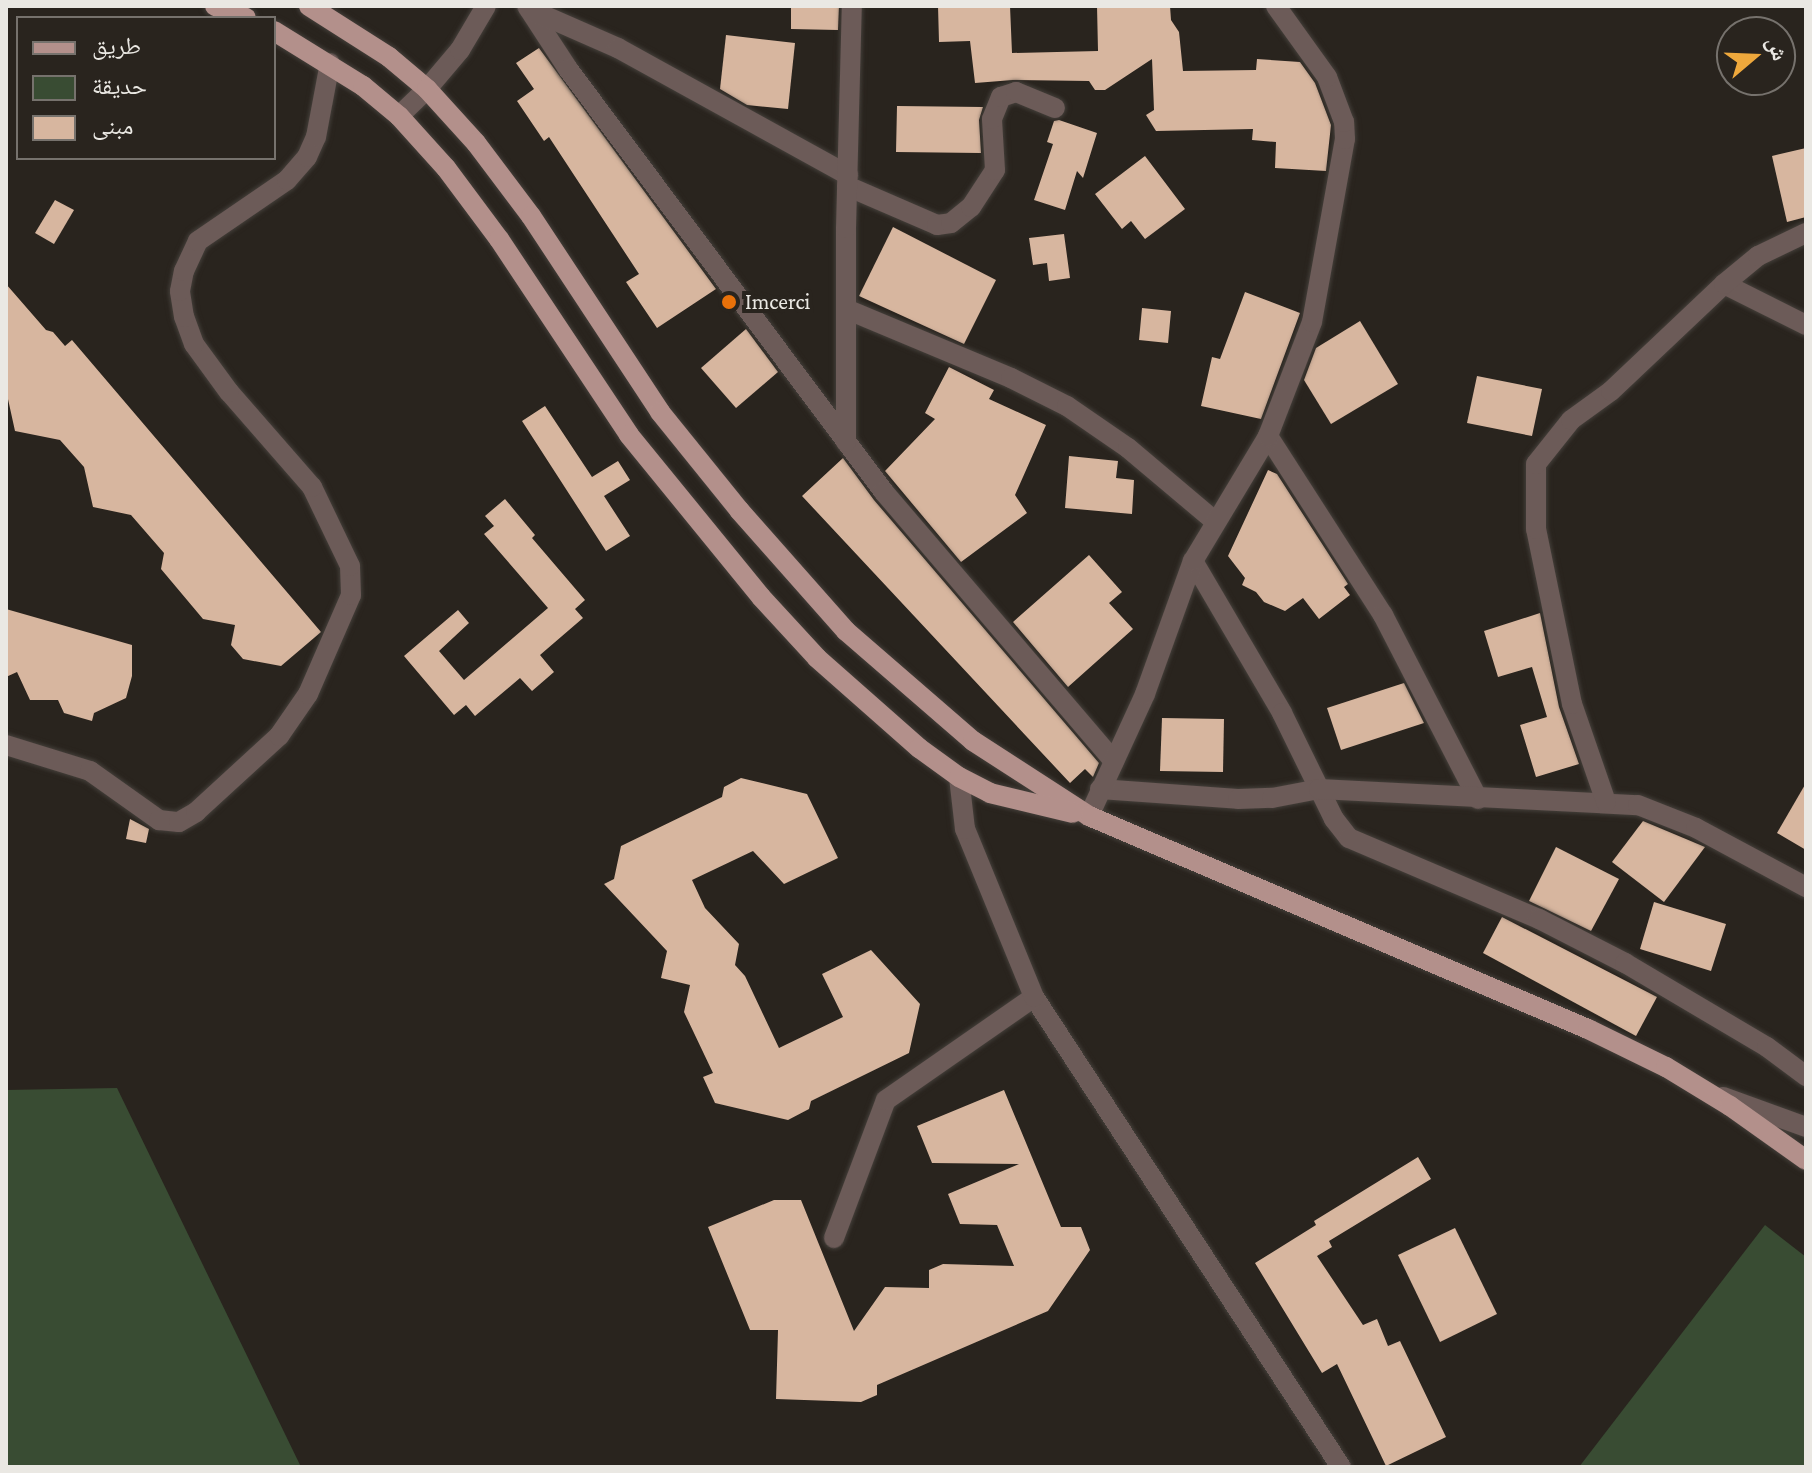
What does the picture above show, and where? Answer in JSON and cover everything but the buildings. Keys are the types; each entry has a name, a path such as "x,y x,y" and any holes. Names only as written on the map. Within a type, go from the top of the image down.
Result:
{"main road":[{"path":"215,6 241,16"},
{"path":"309,6 389,57 427,89 476,143 531,216 660,412 791,572 846,631 946,720 1004,763 1089,816 1588,1029 1691,1083 1806,1160"},
{"path":"276,32 330,63 399,116 446,168 499,239 629,435 761,597 817,658 919,748 959,777 990,793 1089,816"}],"street":[{"path":"399,116 460,50 486,6"},
{"path":"846,442 847,180 852,6"},
{"path":"1089,816 1145,694 1193,561 1268,436 1312,322 1345,139 1341,112 1327,77 1276,6"},
{"path":"528,8 618,48 847,180 937,225 951,223 971,207 995,170 992,119 1001,97 1016,92 1055,108"},
{"path":"528,8 568,69 846,442 926,543 1114,761"},
{"path":"6,745 90,771 159,820 179,822 196,812 279,736 308,694 351,595 350,566 312,487 229,392 194,344 186,328 180,291 184,271 198,241 287,180 307,157 316,137 330,63"},
{"path":"1606,802 1572,704 1536,529 1536,464 1571,420 1611,391 1724,284 1758,256 1806,233"},
{"path":"1724,284 1806,325"},
{"path":"846,309 1011,378 1067,406 1128,448 1216,522"},
{"path":"1268,436 1383,615 1478,799"},
{"path":"1193,561 1282,713 1334,819 1349,838 1539,919 1625,963 1767,1047 1806,1076"},
{"path":"959,777 965,829 1034,997 1341,1467"},
{"path":"1100,789 1238,799 1272,798 1319,789 1638,805 1663,813 1806,887"},
{"path":"834,1238 886,1100 1034,997"},
{"path":"1691,1083 1806,1127"}],"green space":[{"path":"117,1088 301,1467 6,1467 6,1090"},
{"path":"1765,1225 1806,1257 1806,1467 1579,1467"}],"place":[{"name":"Imcerci","path":"729,302"}]}
